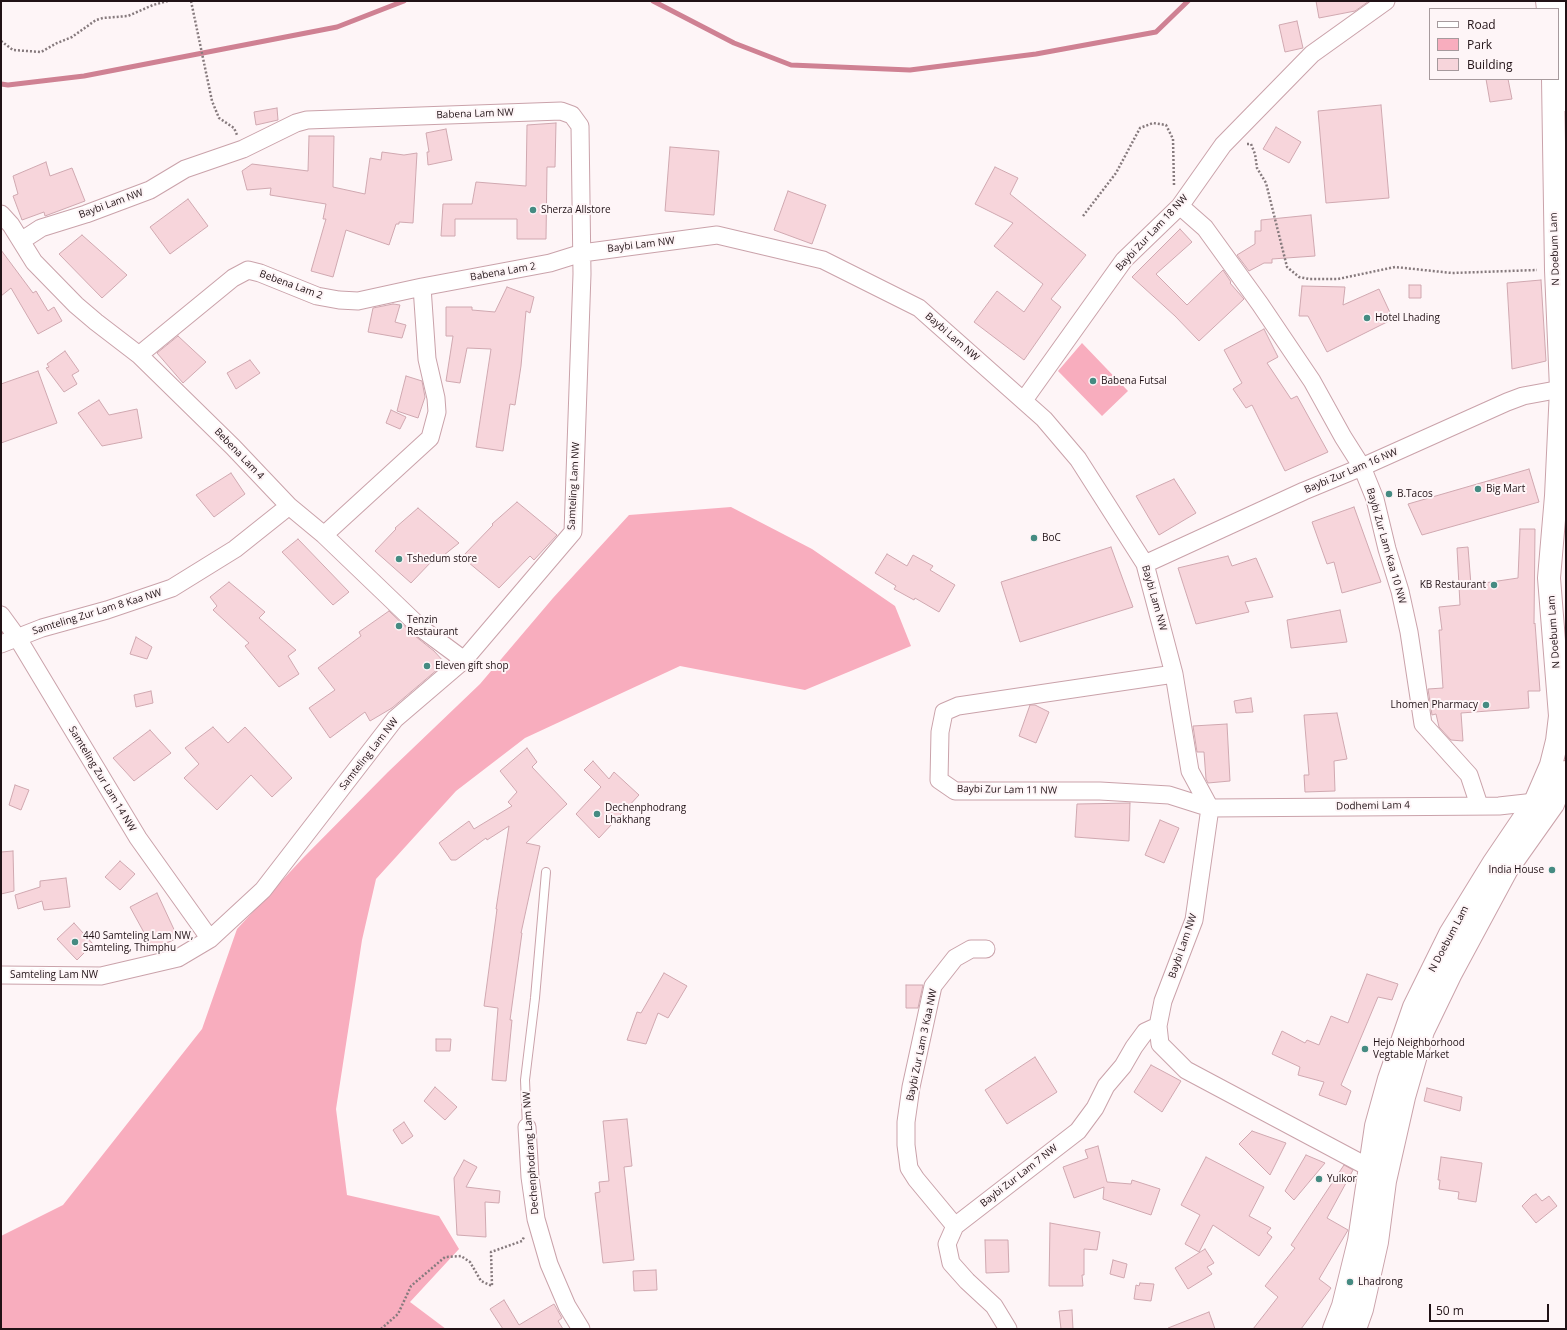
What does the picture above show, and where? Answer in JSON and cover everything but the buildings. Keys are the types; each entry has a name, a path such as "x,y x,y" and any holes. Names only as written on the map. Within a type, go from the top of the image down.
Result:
{"main road":[{"path":"1563,1 1566,38"},
{"path":"1566,51 1566,145"},
{"name":"N Doebum Lam","path":"1354,1329 1362,1309 1377,1242 1385,1181 1404,1097 1423,1031 1451,973 1507,870 1551,804 1551,764 1558,741 1563,716 1549,578 1556,496 1561,389 1556,270 1553,80"},
{"path":"1566,545 1564,578 1566,597"},
{"path":"1551,804 1566,772"},
{"name":"N Doebum Lam","path":"1334,1329 1346,1295 1359,1241 1376,1126 1389,1079 1414,1007 1450,934 1493,864 1551,804"}],"street":[{"name":"Baybi Zur Lam 18 NW","path":"1024,400 1124,260 1180,206 1223,145 1312,54 1386,1"},
{"name":"Babena Lam NW","path":"237,151 296,124 316,119 561,111 572,115 580,126 582,253"},
{"name":"Baybi Lam NW","path":"21,241 41,228 86,214 150,190 185,169 237,151"},
{"name":"Baybi Zur Lam Kaa 10 NW","path":"1180,206 1205,228 1260,304 1312,381 1343,437 1362,467 1375,499 1387,549 1400,591 1409,632 1423,724 1469,775 1479,805"},
{"path":"1,214 11,225 21,241"},
{"name":"Baybi Lam NW","path":"582,253 717,235 823,260 919,308 1044,419 1078,459 1145,564 1174,674 1190,771 1210,808 1194,920 1163,1001 1158,1026 1160,1044 1186,1070 1370,1168"},
{"name":"Bebena Lam 4","path":"21,241 34,262 76,306 139,355 233,446 289,506 324,535 422,629 464,660"},
{"name":"Babena Lam 2","path":"422,287 550,263 582,253"},
{"name":"Samteling Lam NW","path":"1,975 101,976 178,958 210,939 263,890 395,719 464,660 573,532 582,253"},
{"name":"Bebena Lam 2","path":"139,355 234,278 248,270 260,273 317,296 339,300 358,301 422,287"},
{"path":"324,535 430,438 437,412 436,398 426,345 422,287"},
{"name":"Baybi Zur Lam 16 NW","path":"1145,564 1304,491 1523,396 1561,389"},
{"name":"Samteling Zur Lam 8 Kaa NW","path":"1,644 42,628 108,610 172,588 235,549 289,506"},
{"name":"Samteling Zur Lam 14 NW","path":"1,615 17,637 138,838 210,939"},
{"name":"Baybi Zur Lam 11 NW","path":"1174,674 958,706 944,712 940,732 939,780 955,791 1100,791 1169,795 1210,808"},
{"name":"Dodhemi Lam 4","path":"1210,808 1499,806 1551,804"},
{"name":"Baybi Zur Lam 3 Kaa NW","path":"955,1226 916,1180 909,1168 906,1145 906,1122 910,1087 933,986 955,958 971,949 986,949"},
{"name":"Baybi Zur Lam 7 NW","path":"1008,1329 994,1306 967,1281 951,1263 946,1244 955,1226 1078,1131 1095,1108 1106,1086 1122,1066 1141,1037 1145,1032 1158,1026"},
{"name":"Dechenphodrang Lam NW","path":"526,1127 530,1177 536,1219 549,1264 567,1306 581,1329"}],"lane":[{"name":"Dechenphodrang Lam NW","path":"526,1127 525,1080 535,998 546,872"}],"path":[{"path":"1,41 13,50 23,52 41,52 72,37 96,20 128,16 153,5 168,1"},
{"path":"191,1 212,101 219,118 234,128 237,151"},
{"path":"1083,216 1100,196 1116,173 1140,128 1153,123 1166,125 1174,139 1174,196 1180,206"},
{"path":"1223,145 1251,144 1255,154 1257,168 1266,183 1287,267 1298,277 1309,279 1338,279 1395,268 1452,273 1547,269 1556,270"},
{"path":"381,1329 398,1314 411,1286 445,1257 461,1256 470,1262 481,1281 492,1286 492,1252 522,1241 536,1219"}],"green space":[{"name":"Babena Futsal","path":"1082,343 1128,391 1102,416 1058,371"},
{"path":"731,507 812,549 895,606 911,646 805,690 680,666 525,738 456,791 376,879 362,940 336,1109 347,1195 439,1216 459,1249 410,1302 446,1329 1,1329 1,1236 63,1205 202,1029 237,929 303,858 388,772 480,684 553,598 629,515"}],"waterway":[{"path":"1,84 8,85 84,76 337,27 404,1"},
{"path":"653,1 734,43 791,65 910,70 1036,54 1156,32 1188,1"}],"place":[{"name":"Sherza Allstore","path":"533,210"},
{"name":"Hotel Lhading","path":"1367,318"},
{"name":"Babena Futsal","path":"1093,381"},
{"name":"Big Mart","path":"1478,489"},
{"name":"B.Tacos","path":"1389,494"},
{"name":"BoC","path":"1034,538"},
{"name":"Tshedum store","path":"399,559"},
{"name":"KB Restaurant","path":"1494,585"},
{"name":"Tenzin Restaurant","path":"399,626"},
{"name":"Eleven gift shop","path":"427,666"},
{"name":"Lhomen Pharmacy","path":"1486,705"},
{"name":"Dechenphodrang Lhakhang","path":"597,814"},
{"name":"India House","path":"1552,870"},
{"name":"440 Samteling Lam NW, Samteling, Thimphu","path":"75,942"},
{"name":"Hejo Neighborhood Vegtable Market","path":"1365,1049"},
{"name":"Yulkor","path":"1319,1179"},
{"name":"Lhadrong","path":"1350,1282"}]}
